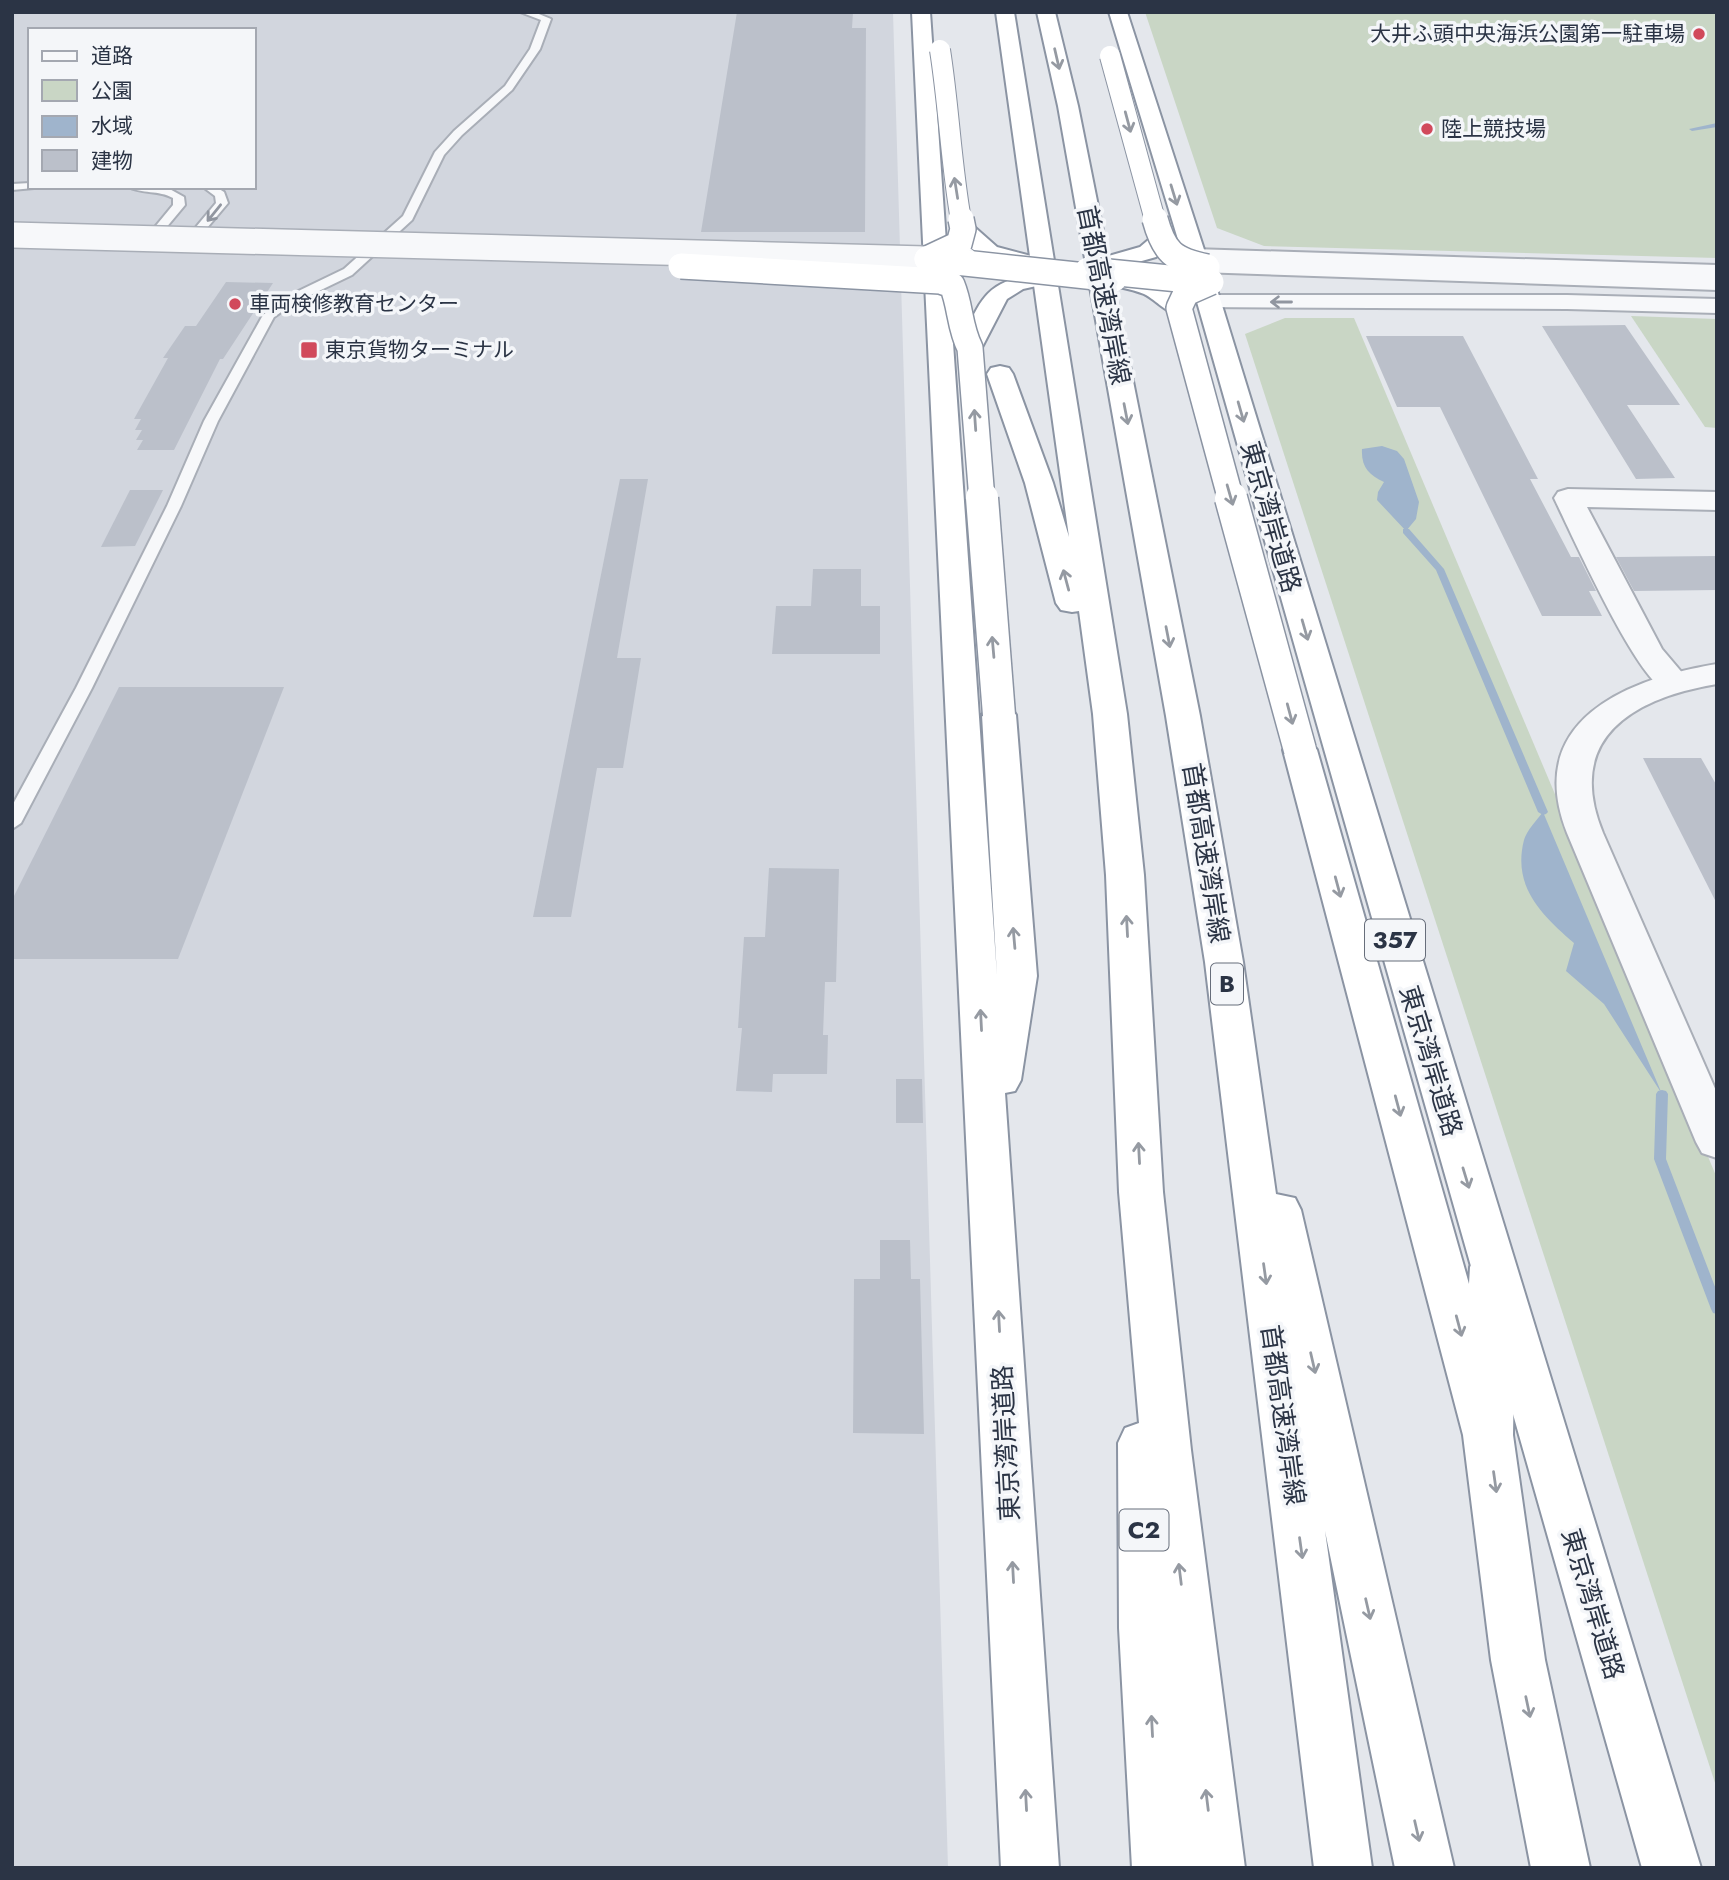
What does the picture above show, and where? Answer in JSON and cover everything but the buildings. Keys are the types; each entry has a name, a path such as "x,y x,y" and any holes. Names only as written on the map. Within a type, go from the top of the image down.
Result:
{"highway":[{"name":"東京湾岸道路","path":"921,12 1030,1868"},
{"path":"927,259 959,244 963,229 953,173 949,108 933,12"},
{"name":"首都高速湾岸線","path":"1005,12 1110,714 1125,875 1141,1192 1166,1450 1216,1868"},
{"name":"首都高速湾岸線","path":"1046,12 1068,106 1181,702 1224,962 1343,1868"},
{"path":"1108,12 1110,56 1188,274 1300,750 1489,1434 1518,1660 1561,1868"},
{"name":"東京湾岸道路","path":"1118,12 1188,274 1385,904 1672,1868"},
{"path":"1087,96 1088,214"},
{"path":"963,229 989,252 1038,270"},
{"path":"927,259 1038,270 1188,274"},
{"path":"681,266 948,283 956,291 961,331 970,348 1017,976 989,1151"},
{"path":"970,348 997,295 1038,270"},
{"path":"1106,271 1152,289 1188,274"},
{"path":"1000,374 1039,483 1096,688 1110,714"},
{"path":"1300,750 1385,904"},
{"path":"1224,962 1425,1868"},
{"name":"C2","path":"1141,1192 1146,1628 1161,1868"},
{"path":"1489,1434 1493,1267"}],"street":[{"path":"12,235 927,259"},
{"path":"12,247 983,276 1038,270 1676,287 1717,283"},
{"path":"1188,274 1717,272"},
{"path":"1188,274 1567,302 1717,306"},
{"path":"1676,287 1717,294"},
{"path":"1674,682 1648,653 1568,498 1717,500"},
{"path":"1717,674 1674,682 1632,698 1597,724 1576,760 1573,788 1579,817 1591,848 1717,1142"}],"lane":[{"path":"12,823 167,519 211,421 269,315 290,300 348,272 408,218 434,162 446,143 509,88 535,49 546,19 524,12"},
{"path":"151,239 178,205 177,197 172,192 160,189"},
{"path":"192,240 222,203 220,194 211,189"}],"shaded area":[{"path":"12,12 893,12 948,1868 12,1868"}],"green space":[{"path":"1145,12 1717,12 1717,258 1264,246 1217,228"},
{"path":"1631,316 1717,319 1717,428 1705,427"},
{"path":"1285,318 1354,318 1717,1178 1717,1789 1245,334"}],"water":[{"path":"1382,446 1397,451 1404,459 1419,502 1416,519 1406,531 1377,500 1384,482 1370,473 1363,461 1362,449"},
{"path":"1543,812 1662,1094 1604,1004 1566,971 1574,943 1551,922 1532,899 1526,886 1521,857 1524,840"}],"waterway":[{"path":"1692,129 1717,125"},
{"path":"1406,531 1440,569 1543,812"},
{"path":"1662,1094 1660,1159 1717,1309"}],"place":[{"name":"大井ふ頭中央海浜公園第一駐車場","path":"1699,34"},
{"name":"陸上競技場","path":"1427,129"},
{"name":"車両検修教育センター","path":"235,304"},
{"name":"東京貨物ターミナル","path":"309,350"}]}
